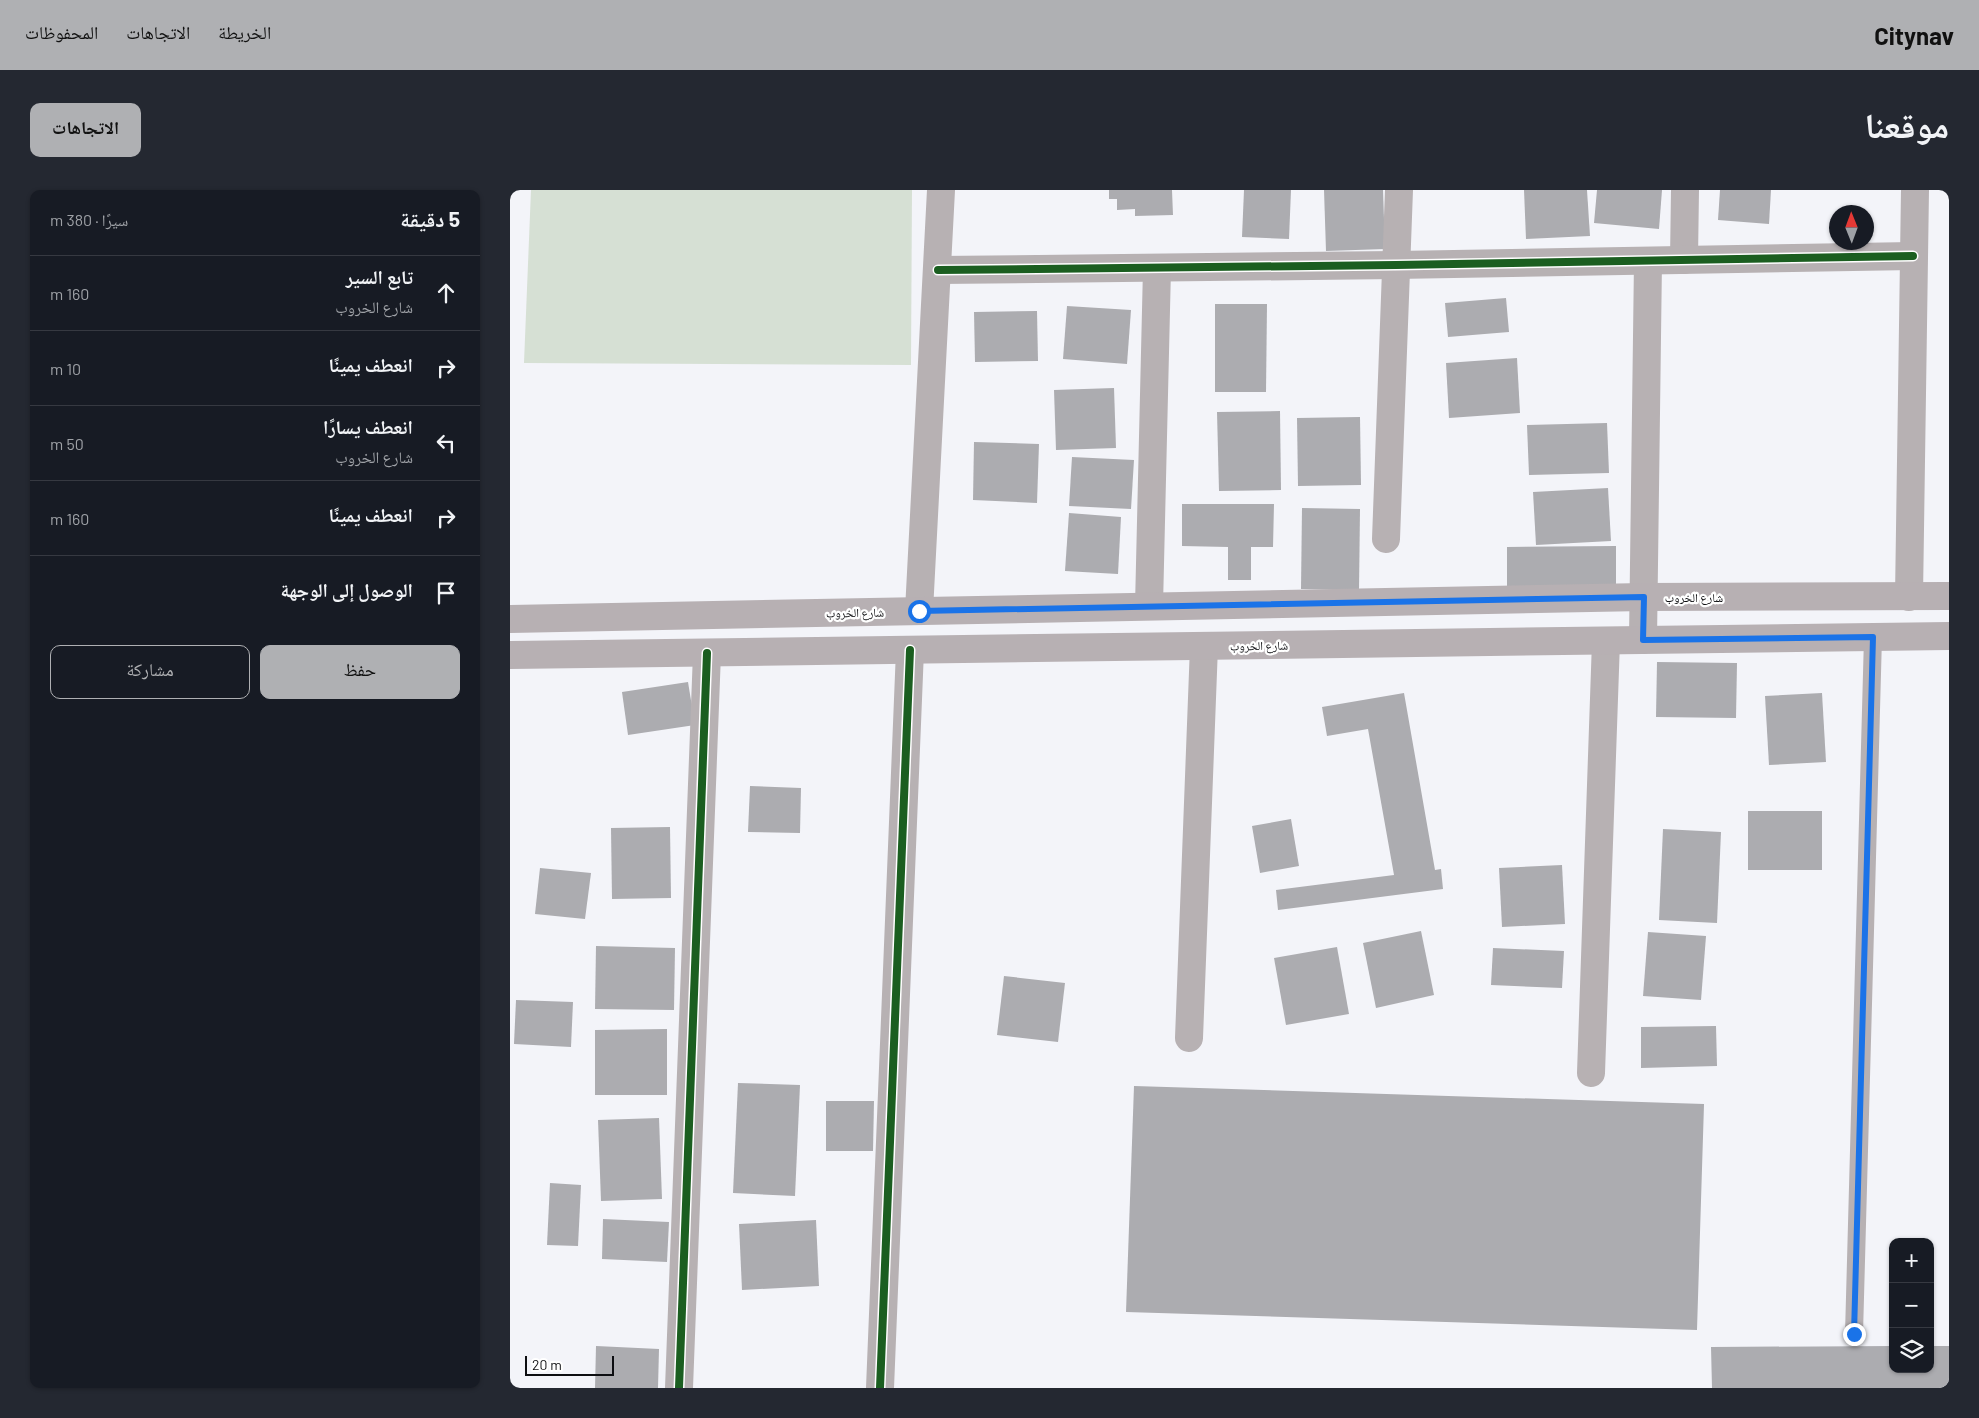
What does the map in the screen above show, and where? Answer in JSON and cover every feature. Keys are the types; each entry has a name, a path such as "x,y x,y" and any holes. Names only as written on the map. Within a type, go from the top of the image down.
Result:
{"main road":[{"name":"شارع الخروب","path":"510,619 1644,597 1949,596"},
{"name":"شارع الخروب","path":"510,656 1949,636"}],"street":[{"path":"919,611 941,190"},
{"path":"1386,539 1399,190"},
{"path":"1684,260 1685,190"},
{"path":"1909,596 1915,190"},
{"path":"938,270 1396,265 1913,256"},
{"path":"1643,640 1648,261"},
{"path":"1149,606 1157,268"},
{"path":"1591,1073 1606,641"},
{"path":"1189,1038 1204,646"},
{"path":"880,1388 910,650"},
{"path":"679,1388 707,653"}],"lane":[{"path":"1854,1334 1873,637"}],"shaded area":[{"path":"531,190 912,190 911,365 524,363"}],"building":[{"path":"1109,190 1172,190 1173,215 1135,216 1135,209 1117,210 1117,199 1109,199"},
{"path":"1244,190 1291,190 1289,239 1242,237"},
{"path":"1324,190 1383,190 1385,249 1326,251"},
{"path":"1524,190 1587,190 1590,236 1526,239"},
{"path":"1597,190 1662,190 1659,229 1594,223"},
{"path":"1720,190 1771,190 1769,224 1718,220"},
{"path":"1506,298 1509,332 1448,337 1445,303"},
{"path":"1215,304 1267,304 1266,392 1215,392"},
{"path":"1067,306 1131,310 1127,364 1063,359"},
{"path":"1037,311 1038,361 975,362 974,312"},
{"path":"1517,358 1520,413 1449,418 1446,363"},
{"path":"1114,388 1116,448 1056,450 1054,390"},
{"path":"1280,411 1281,490 1219,491 1217,412"},
{"path":"1360,417 1361,485 1298,486 1297,418"},
{"path":"1607,423 1609,473 1529,475 1527,425"},
{"path":"974,442 1039,444 1037,503 973,500"},
{"path":"1072,457 1134,460 1131,509 1069,506"},
{"path":"1608,488 1611,541 1536,545 1533,492"},
{"path":"1182,504 1274,504 1273,547 1251,547 1251,580 1228,580 1228,547 1182,546"},
{"path":"1302,508 1360,509 1359,590 1301,589"},
{"path":"1069,513 1121,517 1118,574 1065,571"},
{"path":"1616,546 1616,594 1507,595 1507,547"},
{"path":"1657,662 1737,663 1736,718 1656,717"},
{"path":"688,682 695,725 628,735 622,692"},
{"path":"1404,693 1435,870 1441,869 1443,889 1278,910 1276,890 1394,875 1368,729 1327,736 1322,707"},
{"path":"1822,693 1826,762 1769,765 1765,696"},
{"path":"750,786 801,788 800,833 748,832"},
{"path":"1748,811 1822,811 1822,870 1748,870"},
{"path":"1291,819 1299,866 1260,873 1252,826"},
{"path":"670,827 671,898 612,899 611,828"},
{"path":"1663,829 1721,832 1717,923 1659,920"},
{"path":"1562,865 1565,924 1502,927 1499,868"},
{"path":"540,868 591,873 585,919 535,914"},
{"path":"1421,931 1434,995 1376,1008 1363,943"},
{"path":"1648,932 1706,936 1701,1000 1643,996"},
{"path":"596,946 675,948 674,1010 595,1009"},
{"path":"1337,947 1349,1014 1286,1025 1274,958"},
{"path":"1493,948 1564,951 1562,988 1491,985"},
{"path":"1004,976 1065,983 1058,1042 997,1035"},
{"path":"516,1000 573,1002 571,1047 514,1044"},
{"path":"1716,1026 1717,1066 1641,1068 1641,1027"},
{"path":"667,1029 667,1095 595,1095 595,1030"},
{"path":"738,1083 800,1085 795,1196 733,1193"},
{"path":"1134,1086 1704,1104 1697,1330 1126,1312"},
{"path":"826,1101 874,1101 873,1151 826,1151"},
{"path":"659,1118 662,1199 601,1201 598,1120"},
{"path":"550,1183 581,1185 578,1246 547,1245"},
{"path":"603,1219 669,1222 667,1262 602,1259"},
{"path":"816,1220 819,1286 742,1290 739,1224"},
{"path":"596,1346 659,1349 658,1388 595,1388"},
{"path":"1889,1346 1889,1373 1934,1373 1934,1346 1949,1346 1949,1388 1712,1388 1711,1347"}],"cycle path":[{"path":"938,270 1396,265 1913,256"},
{"path":"880,1388 910,650"},
{"path":"679,1388 707,653"}],"route":[{"path":"919,611 1644,597 1643,640 1873,637 1854,1334"}]}
